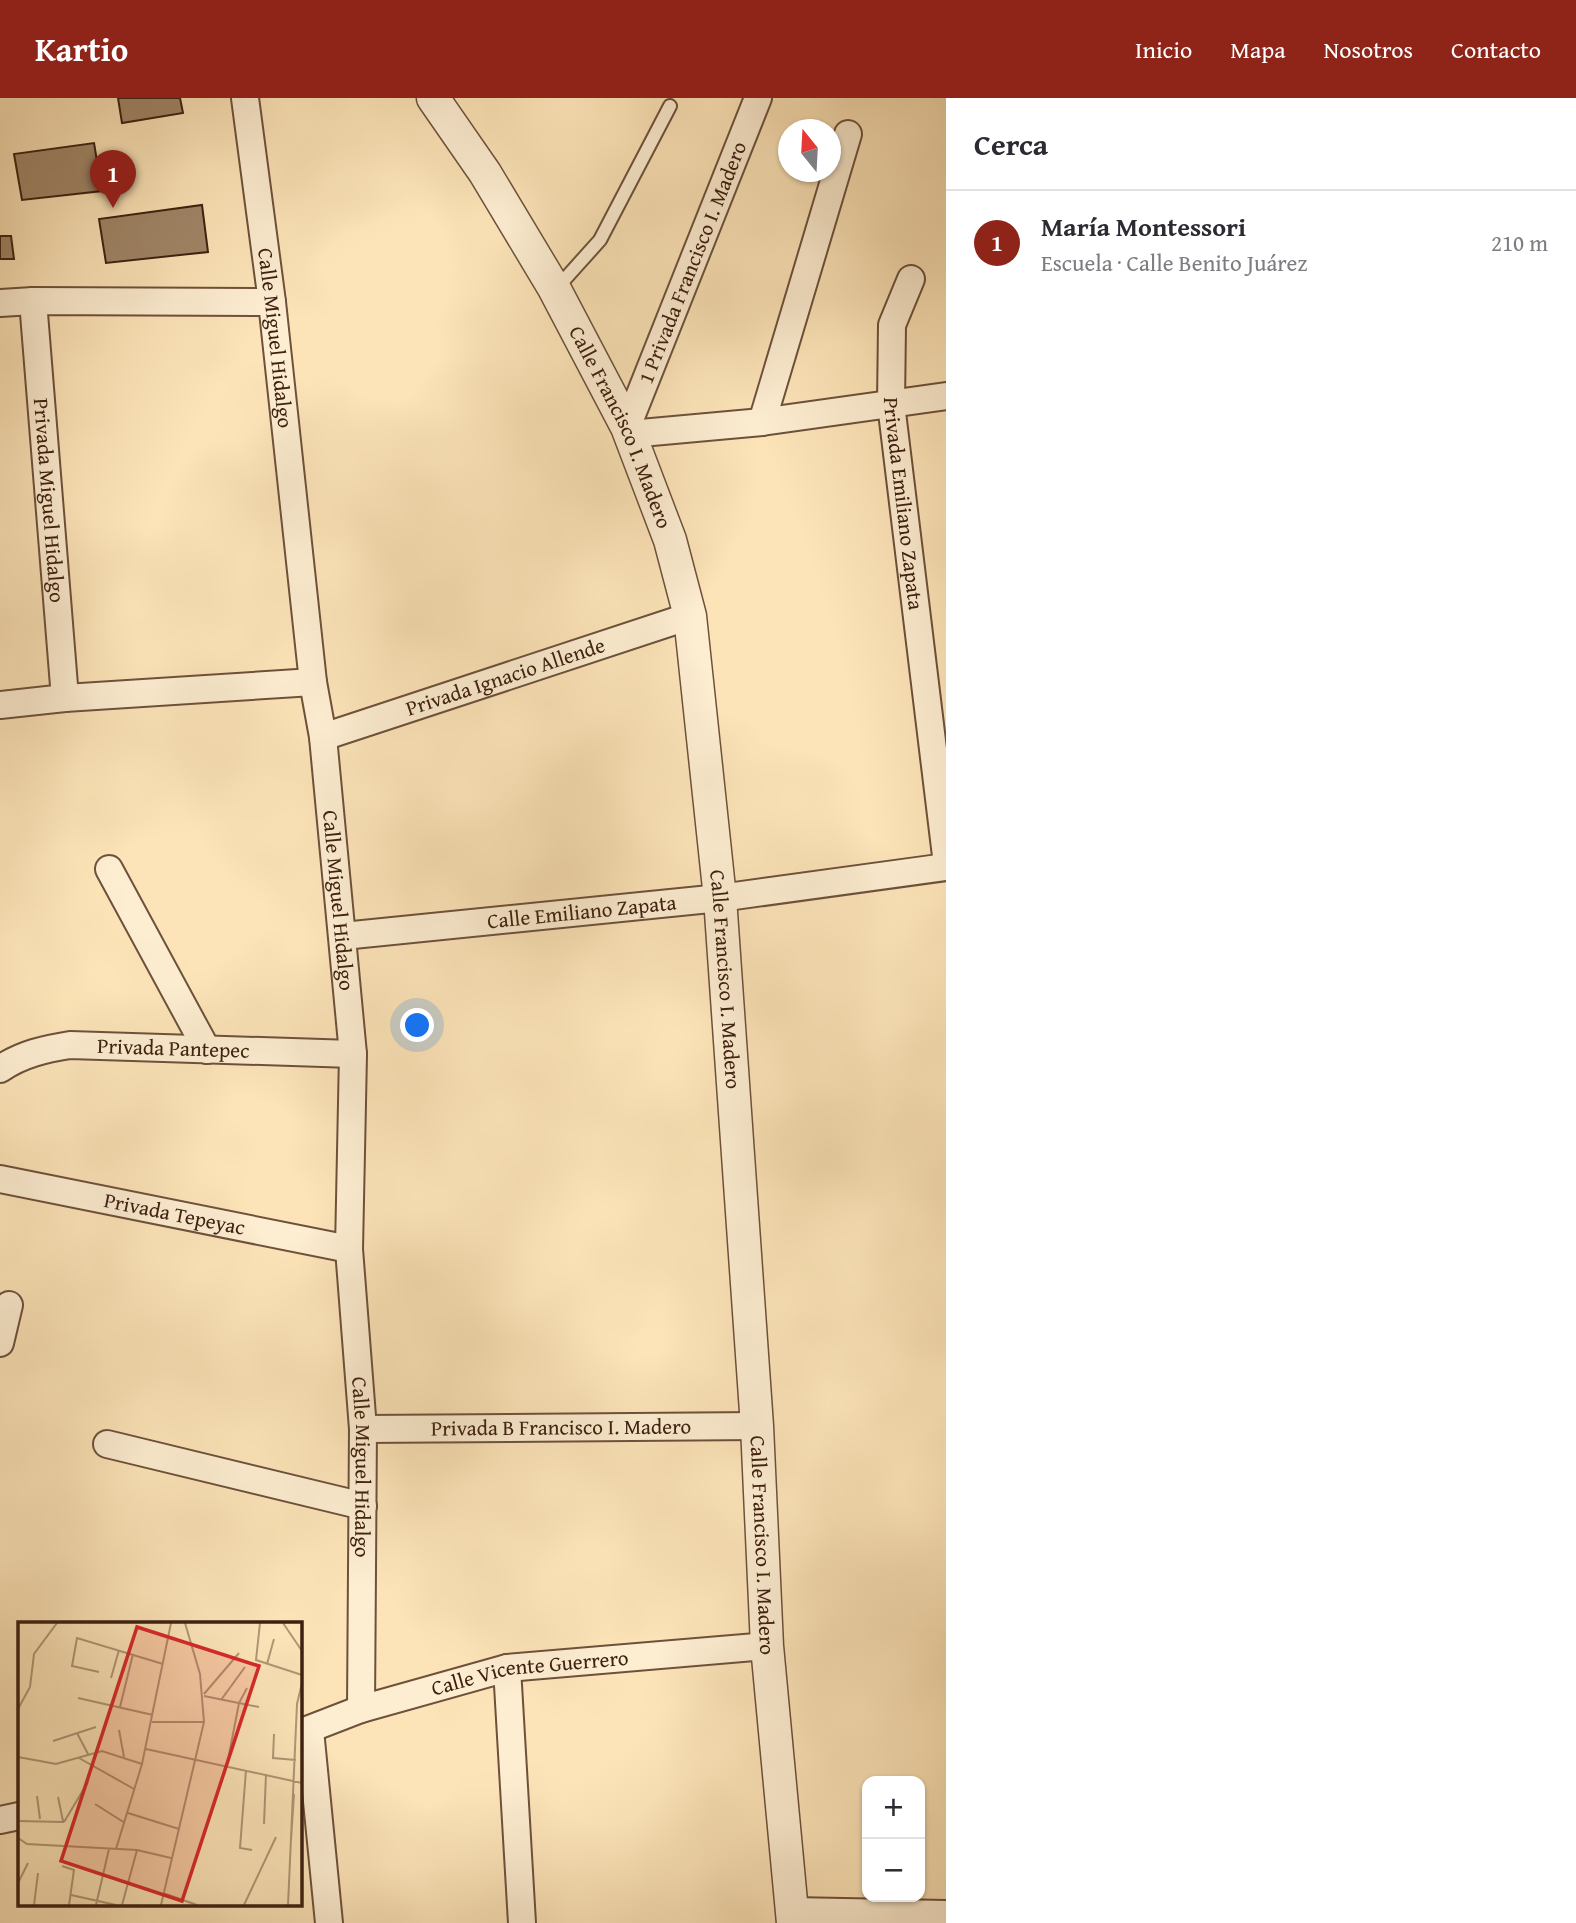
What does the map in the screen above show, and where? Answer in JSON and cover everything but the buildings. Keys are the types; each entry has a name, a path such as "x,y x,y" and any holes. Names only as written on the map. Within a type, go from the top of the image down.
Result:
{"street":[{"name":"Calle Miguel Hidalgo","path":"245,98 272,302 313,682 323,737 353,1054 349,1249 363,1429 362,1709"},
{"name":"Calle Francisco I. Madero","path":"433,98 485,173 554,288 629,430 670,540 690,617 720,898 757,1426 767,1646 793,1917"},
{"name":"1 Privada Francisco I. Madero","path":"629,430 758,98"},
{"path":"762,422 848,134"},
{"name":"Privada Emiliano Zapata","path":"911,279 892,325 891,404 946,856"},
{"name":"Privada Miguel Hidalgo","path":"33,301 65,698"},
{"path":"0,303 272,302"},
{"path":"629,430 762,422 946,396"},
{"name":"Privada Ignacio Allende","path":"323,737 690,617"},
{"path":"0,705 65,698 313,682"},
{"name":"Calle Emiliano Zapata","path":"342,936 720,898 946,867"},
{"path":"109,869 207,1050"},
{"name":"Privada Pantepec","path":"0,1069 36,1051 70,1045 353,1054"},
{"name":"Privada Tepeyac","path":"0,1179 349,1249"},
{"path":"0,1343 9,1305"},
{"name":"Privada B Francisco I. Madero","path":"363,1429 757,1426"},
{"path":"107,1444 363,1506"},
{"name":"Calle Vicente Guerrero","path":"305,1731 362,1709 507,1668 767,1646"},
{"path":"507,1668 522,1923"},
{"path":"305,1731 329,1923"},
{"path":"0,1820 18,1816"},
{"path":"793,1917 946,1914"}],"lane":[{"path":"554,288 600,240 670,106"}],"place":[{"name":"María Montessori","path":"113,208"}]}
